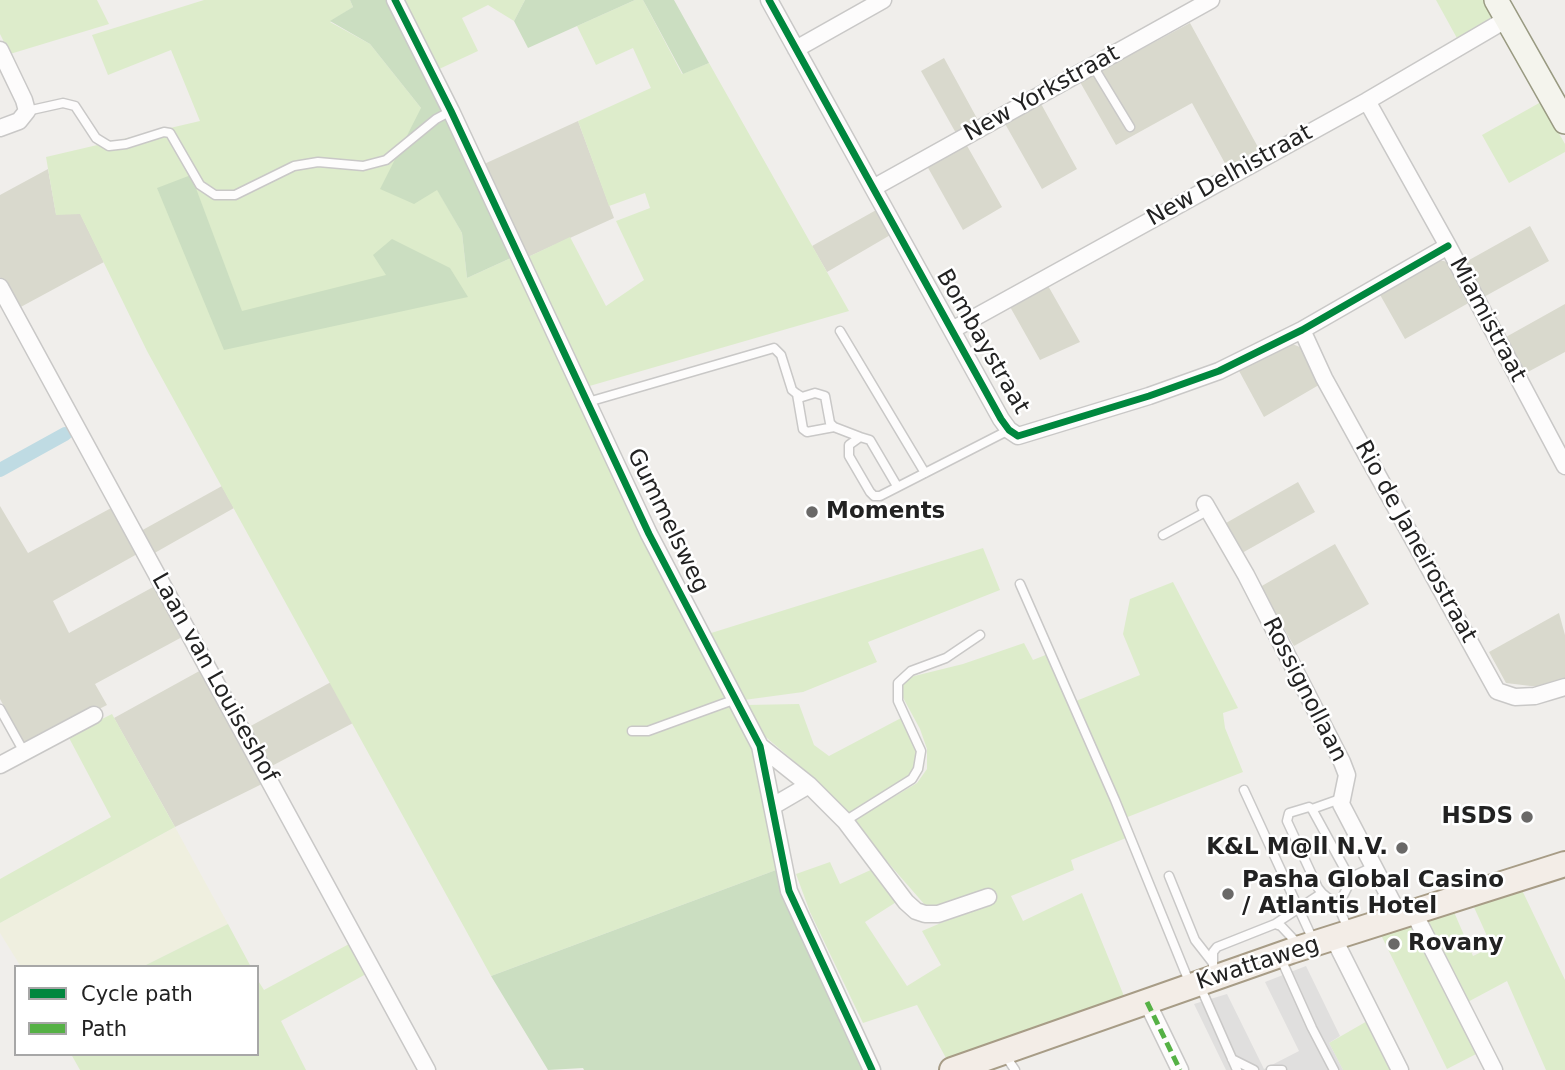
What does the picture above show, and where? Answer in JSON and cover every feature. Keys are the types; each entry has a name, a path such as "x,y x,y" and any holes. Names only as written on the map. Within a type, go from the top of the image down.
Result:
{"main road":[{"name":"Kwattaweg","path":"952,1070 1009,1061 1204,978 1565,864"}],"street":[{"name":"Gummelsweg","path":"395,0 451,111 649,534 760,746 789,891 872,1070"},
{"name":"Bombaystraat","path":"769,0 1009,430 1018,436 1149,396 1219,371 1302,330 1448,246"},
{"path":"796,48 883,0"},
{"name":"New Yorkstraat","path":"873,188 1211,0"},
{"path":"1501,10 1565,122"},
{"name":"New Delhistraat","path":"952,330 1367,101 1501,10"},
{"path":"0,50 27,111 19,121 0,128"},
{"name":"Miamistraat","path":"1367,101 1565,466"},
{"name":"Laan van Louiseshof","path":"0,287 427,1070"},
{"name":"Rio de Janeirostraat","path":"1302,330 1324,378 1497,691 1515,697 1535,696 1565,687"},
{"name":"Rossignollaan","path":"1207,507 1246,575 1345,768 1347,775 1340,799"},
{"path":"0,765 94,715"},
{"path":"760,746 809,785 845,821 906,902 916,911 938,914 988,897"},
{"path":"773,806 809,785"},
{"path":"1340,799 1373,867 1407,915 1494,1070"},
{"path":"1316,944 1400,1070"},
{"path":"1147,1002 1180,1070"}],"lane":[{"path":"1093,66 1130,127"},
{"path":"27,111 63,103 75,106 96,138 109,146 126,144 164,132 170,133 200,185 215,195 235,195 294,166 318,162 363,166 386,160 436,119 451,111"},
{"path":"840,331 925,473"},
{"path":"588,402 774,348 781,355 792,390 802,397 815,393 825,396 830,423 834,427 870,440 897,486"},
{"path":"797,394 803,429 810,432 834,427"},
{"path":"860,437 849,445 849,456 870,492 880,496 1009,430"},
{"path":"1163,535 1207,507"},
{"path":"1020,584 1115,800 1204,978"},
{"path":"845,821 912,779 918,769 921,751 896,692 903,676 946,658 980,635"},
{"path":"632,730 648,732 736,699"},
{"path":"0,709 24,752"},
{"path":"1244,790 1316,944"},
{"path":"1338,905 1322,893 1287,821 1289,813 1340,799"},
{"path":"1312,808 1349,878 1349,884 1316,944 1312,1028 1334,1070"},
{"path":"1349,878 1373,867"},
{"path":"1169,876 1195,940 1204,978 1237,1070"},
{"path":"1204,978 1217,947 1275,924 1322,893"},
{"path":"1275,924 1316,944"},
{"path":"1233,1059 1254,1070"},
{"path":"1271,1070 1282,1070"}],"shaded area":[{"path":"1190,23 1259,149 1227,167 1192,103 1116,145 1080,82"},
{"path":"944,58 979,122 957,135 921,71"},
{"path":"1040,102 1077,169 1042,189 1004,122"},
{"path":"578,121 614,218 528,257 482,165"},
{"path":"966,144 1002,207 963,230 927,166"},
{"path":"48,169 56,214 80,213 104,262 17,309 0,277 0,195"},
{"path":"878,209 892,234 827,272 812,246"},
{"path":"1530,226 1549,261 1482,298 1462,264"},
{"path":"1437,261 1450,264 1472,301 1405,339 1379,293"},
{"path":"1047,284 1080,342 1040,360 1009,305"},
{"path":"1565,304 1565,352 1526,373 1506,337"},
{"path":"1290,343 1307,350 1324,382 1264,417 1238,369"},
{"path":"1298,482 1315,512 1242,553 1226,523"},
{"path":"222,486 234,508 151,555 139,532"},
{"path":"0,506 28,553 113,507 139,553 53,601 69,633 155,586 184,636 95,684 107,705 30,744 22,741 0,699"},
{"path":"1335,544 1369,604 1294,646 1260,587"},
{"path":"1559,613 1565,635 1565,678 1539,687 1506,683 1489,652"},
{"path":"203,669 266,782 175,827 114,718"},
{"path":"331,682 353,723 268,768 247,728"},
{"path":"1306,966 1340,1036 1329,1043 1343,1070 1226,1070 1194,1004 1227,994 1264,1069 1299,1051 1265,982"}],"green space":[{"path":"0,0 97,0 109,24 10,54 0,34"},
{"path":"204,0 350,0 353,7 330,22 370,44 421,108 437,189 462,233 467,278 513,257 751,747 767,804 776,870 491,976 147,351 80,214 56,215 46,157 200,121 171,50 108,75 92,35"},
{"path":"350,0 389,0 513,257 467,278 462,233 437,190 414,204 380,189 421,108 370,44 330,21 353,7"},
{"path":"402,0 525,0 514,21 488,5 462,18 478,51 437,70"},
{"path":"525,0 635,0 528,48 514,21"},
{"path":"635,0 643,0 682,74 709,63 849,311 586,387 528,257 570,237 606,306 644,280 616,221 650,208 645,193 609,206 578,121 651,88 633,48 596,65 577,26"},
{"path":"643,0 674,0 709,63 683,74"},
{"path":"1436,0 1492,0 1495,14 1490,21 1458,40"},
{"path":"1541,102 1565,144 1565,152 1509,183 1482,135"},
{"path":"191,175 242,311 386,275 373,255 392,239 450,268 468,297 224,350 157,188"},
{"path":"983,548 1000,590 868,642 877,662 803,692 744,700 708,634"},
{"path":"1173,582 1238,708 1223,713 1225,728 1243,772 1125,818 1076,701 1140,675 1123,634 1130,599"},
{"path":"1024,643 1033,660 1048,654 1126,838 1071,860 1074,870 1011,896 1023,921 1082,893 1126,1001 946,1058 917,1005 863,1023 810,912 796,874 830,862 840,884 875,868 901,899 865,922 907,986 941,965 922,931 967,912 932,913 856,826 855,820 917,783 927,769 927,749 920,729 894,681 963,664"},
{"path":"799,704 814,745 829,756 903,717 919,749 918,766 908,779 850,813 843,810 809,774 761,733 746,705"},
{"path":"112,714 175,827 0,923 0,879 111,817 68,736"},
{"path":"175,827 228,924 146,965 20,965 0,933 0,923"},
{"path":"776,870 862,1060 863,1070 548,1070 491,976"},
{"path":"1521,888 1565,980 1565,1070 1546,1070 1507,981 1464,1004 1424,923 1454,912 1473,956 1492,947 1473,905"},
{"path":"1411,920 1478,1053 1447,1069 1379,931"},
{"path":"228,924 250,965 146,965"},
{"path":"349,944 366,974 281,1021 306,1070 80,1070 72,1056 259,1056 259,982 264,990"},
{"path":"1369,1020 1394,1070 1343,1070 1329,1043"}],"waterway":[{"path":"0,470 65,434"}],"marked path":[{"path":"1147,1002 1180,1070"}],"cycle path":[{"path":"395,0 451,111 649,534 760,746 789,891 872,1070"},
{"path":"769,0 1001,419 1009,430 1018,436 1149,396 1219,371 1302,330 1448,246"}],"place":[{"name":"Moments","path":"812,512"},
{"name":"HSDS","path":"1527,817"},
{"name":"K&L M@ll N.V.","path":"1402,848"},
{"name":"Pasha Global Casino / Atlantis Hotel","path":"1228,894"},
{"name":"Rovany","path":"1394,944"}]}
